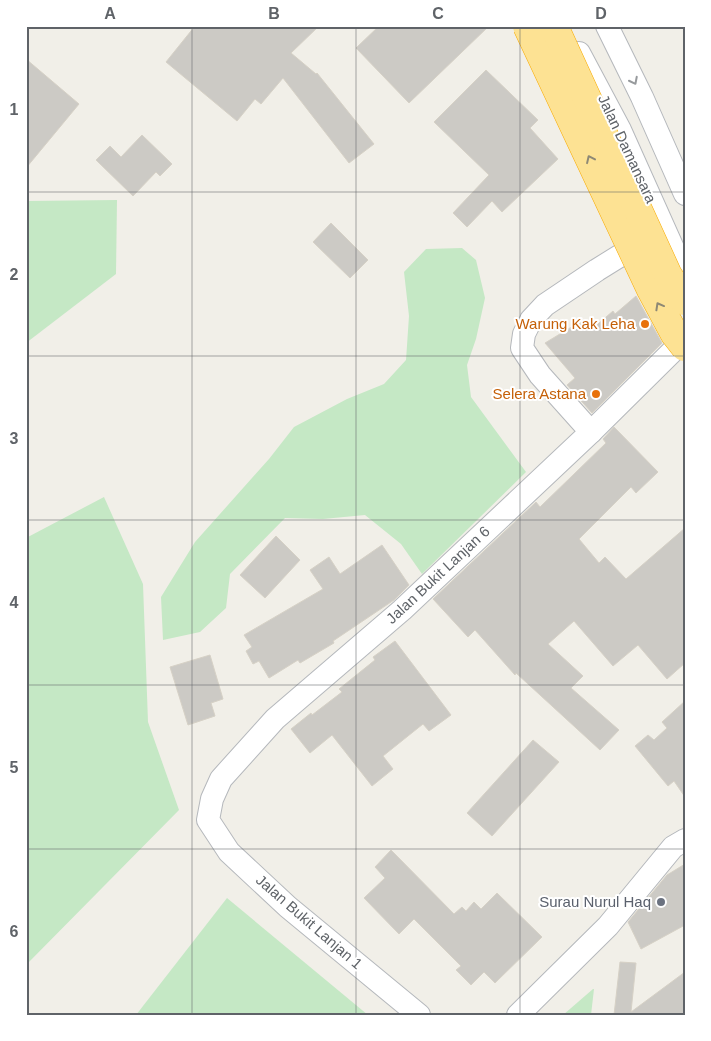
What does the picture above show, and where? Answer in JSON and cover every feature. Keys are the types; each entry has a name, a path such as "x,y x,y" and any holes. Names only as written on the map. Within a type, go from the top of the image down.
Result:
{"highway":[{"path":"528,26 651,290 674,333 685,347"},
{"path":"554,26 668,276 685,301"}],"street":[{"name":"Jalan Damansara","path":"563,26 578,50 616,122 685,275"},
{"path":"607,26 642,97 685,194"},
{"path":"591,432 540,375 522,348 524,334 531,320 545,305 663,229"},
{"name":"Jalan Bukit Lanjan 6","path":"208,820 212,799 222,778 275,719 402,610 591,432 685,340"},
{"name":"Jalan Bukit Lanjan 1","path":"208,820 229,852 281,901 419,1015"},
{"path":"518,1015 608,926 673,848 685,840"}],"green space":[{"path":"117,200 116,274 26,343 26,201"},
{"path":"462,248 476,260 485,298 476,339 467,365 471,397 526,472 422,574 401,544 365,515 323,519 285,518 230,574 226,608 200,632 163,640 161,597 195,542 269,459 294,427 347,399 384,384 406,360 409,316 404,272 426,249"},
{"path":"104,497 143,584 148,722 179,810 26,965 26,538"},
{"path":"227,898 368,1015 136,1015"},
{"path":"593,989 591,1015 563,1015"}],"building":[{"path":"195,26 319,26 291,53 317,73 374,144 349,163 283,78 261,104 255,99 237,121 166,62"},
{"path":"379,26 489,26 409,103 356,48"},
{"path":"26,59 79,104 26,168"},
{"path":"486,70 538,120 530,128 558,159 502,212 492,201 467,227 453,213 489,175 434,122"},
{"path":"142,135 172,164 160,176 156,172 133,196 96,160 110,146 121,157"},
{"path":"331,223 368,260 350,278 313,242"},
{"path":"636,296 662,343 592,413 567,385 575,378 545,343 583,320 591,330 613,311 615,314"},
{"path":"614,427 658,472 636,493 631,487 579,539 599,563 605,557 626,579 685,528 685,663 667,679 638,645 613,666 574,621 548,644 583,676 571,688 619,730 600,750 516,673 515,675 475,630 468,637 433,599 536,502 540,507 606,443 603,439"},
{"path":"276,536 300,560 265,598 240,575"},
{"path":"382,545 409,585 394,600 333,641 334,643 300,663 298,660 269,678 259,661 253,664 246,651 252,647 244,635 323,589 310,570 329,557 340,574"},
{"path":"395,641 451,715 429,731 423,724 383,756 393,769 372,786 332,735 310,753 291,729 342,692 339,689 375,660 373,657"},
{"path":"210,655 223,699 211,703 215,716 188,725 170,667"},
{"path":"685,701 685,797 674,781 668,786 635,746 648,735 654,740 667,728 662,722"},
{"path":"533,740 559,762 492,836 467,813"},
{"path":"391,850 454,914 462,907 466,911 474,902 481,909 497,893 542,937 495,983 484,972 471,985 456,970 461,966 414,919 399,934 364,898 385,878 375,867"},
{"name":"Surau Nurul Haq","path":"685,864 685,925 641,949 628,922 667,875"},
{"path":"620,962 636,963 631,1012 685,972 685,1015 614,1015"}],"place":[{"name":"Warung Kak Leha","path":"645,324"},
{"name":"Selera Astana","path":"596,394"},
{"name":"Surau Nurul Haq","path":"661,902"}]}
